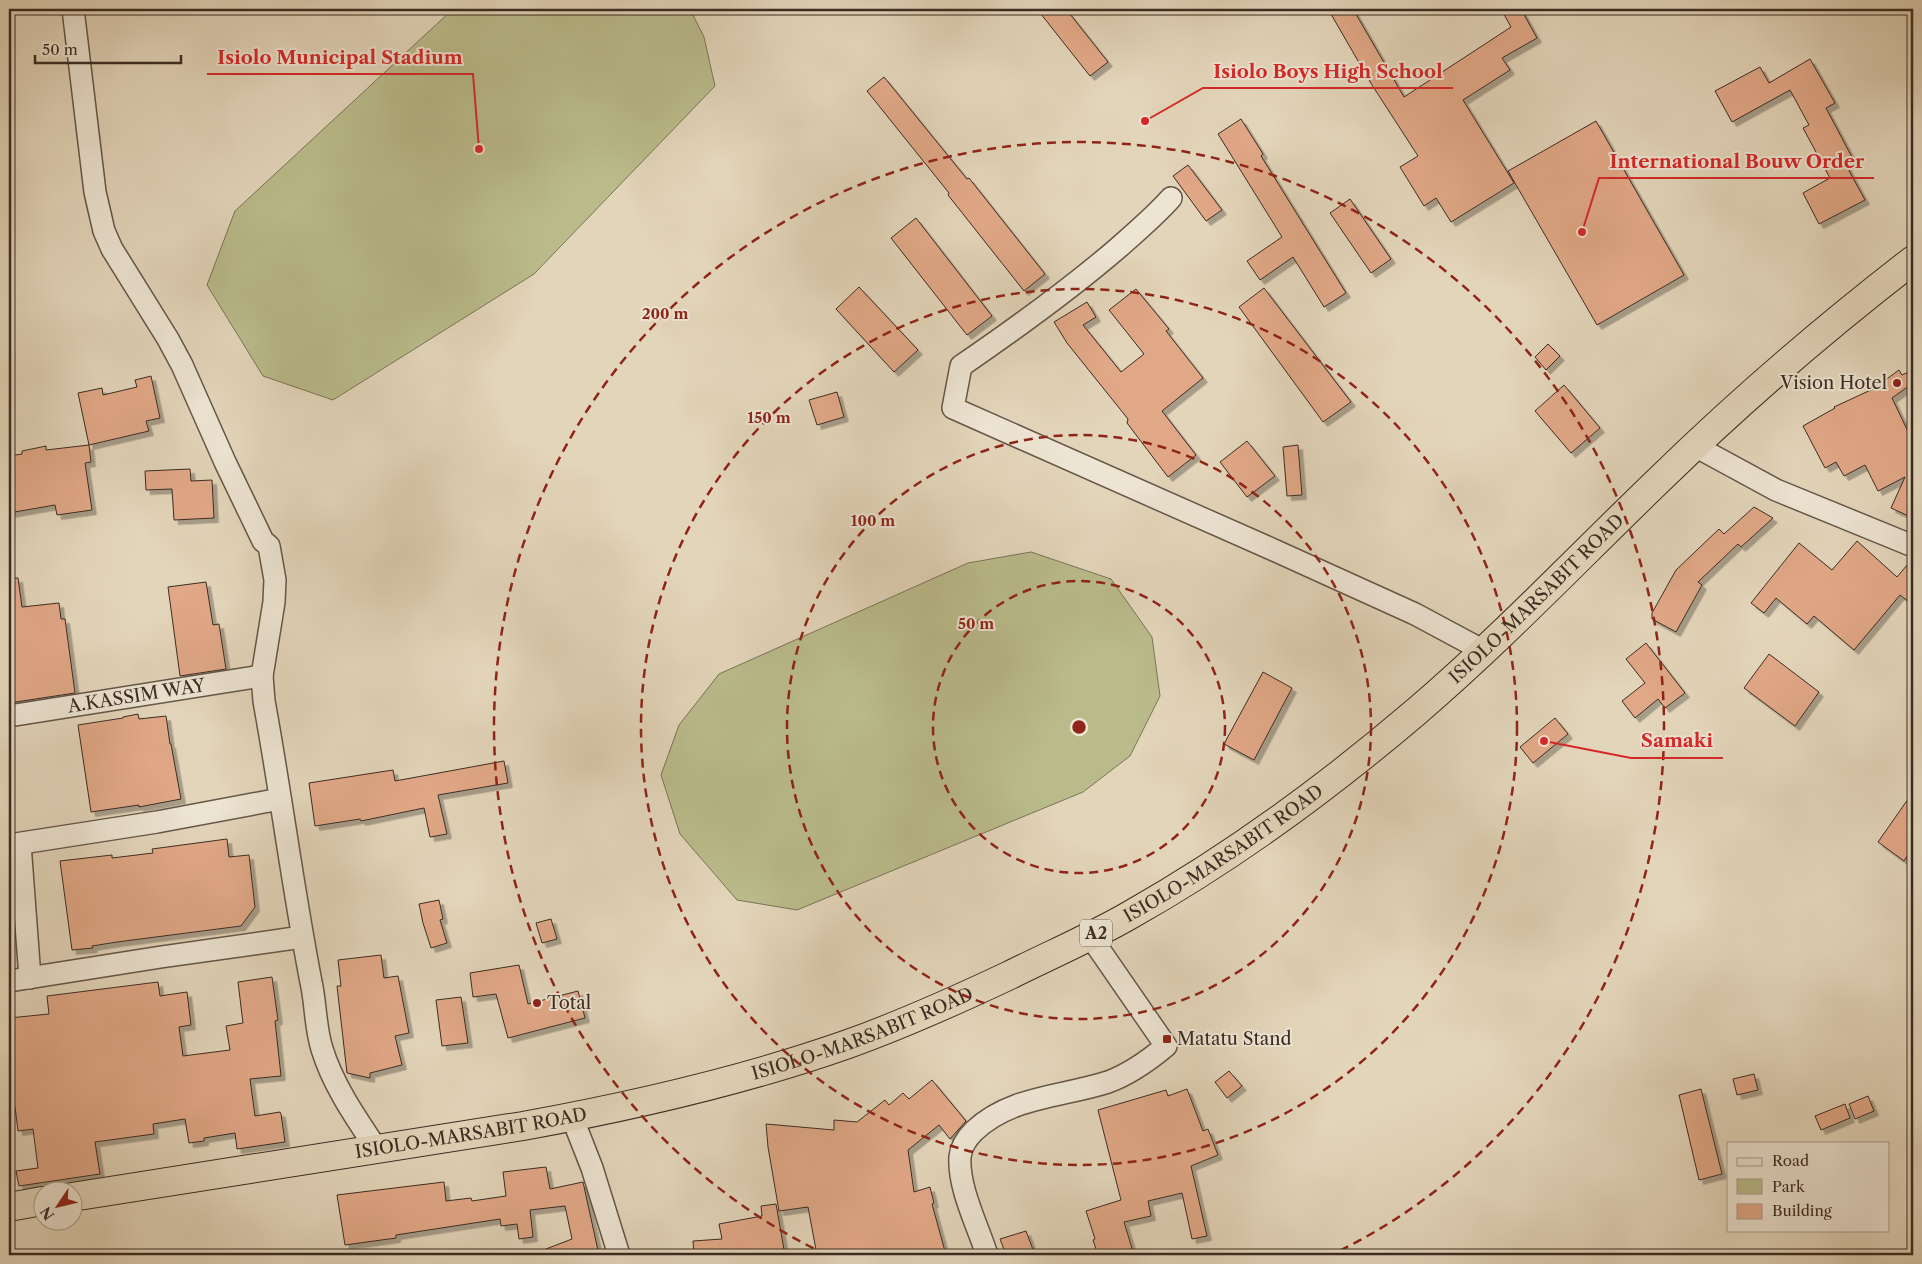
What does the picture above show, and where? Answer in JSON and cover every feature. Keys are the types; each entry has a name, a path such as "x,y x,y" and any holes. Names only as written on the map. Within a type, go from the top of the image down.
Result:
{"highway":[{"name":"ISIOLO-MARSABIT ROAD","path":"82,1195 572,1117 715,1084 848,1044 920,1016 1090,936 1142,908 1204,870 1324,787 1421,708 1484,651 1695,446 1834,322 1913,260"},
{"path":"9,1207 32,1203"}],"street":[{"path":"73,9 95,192 104,231 112,249 182,365 225,462 263,541 269,546 274,580 274,602 262,676 264,701 311,983 318,1036 325,1059 344,1097 376,1148"},
{"path":"1171,198 1150,220 1048,304 961,366 953,408 1415,614 1484,651"},
{"path":"1695,446 1776,490 1913,546"},
{"name":"A.KASSIM WAY","path":"9,716 262,676"},
{"path":"30,978 14,844 157,822 280,799"},
{"path":"988,1255 965,1193 961,1175 960,1157 968,1137 992,1117 1006,1109 1025,1102 1109,1081 1138,1067 1166,1046 1090,936"},
{"path":"9,981 302,937"},
{"path":"572,1117 592,1168 619,1255"}],"green space":[{"path":"453,9 690,9 704,37 715,86 534,274 333,400 263,376 207,285 235,211"},
{"path":"1031,552 1111,579 1152,637 1160,696 1130,756 1083,792 797,910 737,900 680,834 661,775 679,725 719,674 968,563"}],"building":[{"path":"1037,9 1066,9 1108,62 1090,76"},
{"path":"1328,9 1353,9 1404,97 1511,27 1501,9 1521,9 1537,38 1502,58 1510,70 1463,100 1514,183 1451,222 1436,198 1424,206 1400,167 1418,156 1372,85"},
{"path":"1810,59 1835,103 1826,108 1854,161 1846,165 1865,200 1819,224 1803,193 1830,178 1803,128 1809,125 1790,90 1732,122 1715,91 1760,67 1769,83"},
{"path":"884,77 967,179 969,178 1045,274 1024,291 948,195 949,193 867,91"},
{"path":"1241,119 1263,154 1261,156 1346,293 1324,307 1293,257 1260,280 1247,261 1282,237 1218,134"},
{"path":"1596,121 1684,275 1597,325 1508,171"},
{"path":"1188,165 1222,210 1206,221 1173,176"},
{"path":"1350,199 1391,259 1371,273 1330,213"},
{"path":"916,218 992,316 967,335 891,238"},
{"path":"859,287 918,350 894,372 836,309"},
{"path":"1264,288 1351,402 1323,422 1239,307"},
{"path":"1136,289 1169,329 1166,331 1203,378 1162,411 1196,455 1168,477 1127,423 1128,419 1067,343 1054,322 1087,302 1096,317 1083,325 1121,372 1144,354 1109,310"},
{"path":"1548,344 1560,356 1546,370 1535,357"},
{"path":"1899,370 1902,375 1913,370 1913,383 1892,398 1913,442 1913,518 1891,508 1905,477 1878,491 1865,465 1844,476 1836,462 1825,468 1803,426 1834,407 1886,383 1884,381"},
{"path":"151,376 160,418 146,421 149,431 89,445 78,393 102,388 103,395 137,387 135,380"},
{"path":"1564,385 1600,428 1571,453 1535,411"},
{"path":"837,392 844,417 817,425 809,400"},
{"path":"1247,441 1275,476 1247,497 1220,462"},
{"path":"89,445 91,462 85,463 92,510 57,515 55,505 9,513 9,456 46,446 46,450"},
{"path":"1298,445 1302,495 1287,496 1283,447"},
{"path":"190,469 191,481 212,480 214,518 174,520 172,489 146,490 145,471"},
{"path":"1754,507 1773,518 1741,547 1738,544 1698,582 1702,585 1676,632 1652,619 1652,613 1676,570 1719,529 1724,534"},
{"path":"1857,541 1897,577 1913,558 1913,605 1900,595 1854,650 1814,616 1807,624 1776,598 1764,613 1751,603 1799,543 1832,570"},
{"path":"9,578 18,578 22,607 59,603 61,619 65,619 75,693 9,703"},
{"path":"206,582 213,625 219,624 226,669 180,676 168,587"},
{"path":"1646,643 1685,693 1665,708 1658,699 1635,718 1622,701 1645,683 1626,659"},
{"path":"1769,654 1819,692 1795,726 1744,688"},
{"path":"1263,672 1292,688 1254,760 1224,744"},
{"path":"138,714 139,719 166,716 181,799 139,807 139,805 91,812 78,725"},
{"path":"1555,718 1568,734 1533,763 1520,747"},
{"path":"504,761 508,783 438,795 447,834 430,837 424,808 361,821 360,819 315,826 309,783 393,770 395,781"},
{"path":"1913,792 1913,847 1904,861 1878,842"},
{"path":"227,839 229,857 249,855 255,907 241,926 117,942 92,946 93,948 72,950 60,861 112,855 112,858 153,853 152,849"},
{"path":"439,900 443,919 440,920 447,943 431,948 419,904"},
{"path":"551,919 557,939 542,943 536,923"},
{"path":"381,955 384,978 398,976 409,1033 395,1036 402,1065 370,1073 370,1078 347,1073 337,986 341,986 338,960"},
{"path":"519,965 528,1004 578,991 585,1018 508,1038 496,994 473,997 470,973"},
{"path":"272,977 278,1020 275,1021 281,1076 250,1079 255,1116 280,1112 285,1142 237,1149 235,1133 204,1138 204,1141 189,1143 185,1119 153,1124 154,1134 95,1142 100,1174 46,1182 32,1182 32,1184 19,1186 16,1171 38,1168 33,1129 18,1131 15,1107 9,1107 9,1018 49,1014 47,996 158,982 160,996 187,992 191,1025 179,1027 183,1056 230,1050 226,1026 243,1023 238,982"},
{"path":"461,997 468,1043 442,1046 436,1000"},
{"path":"1229,1071 1242,1086 1227,1098 1215,1082"},
{"path":"1754,1074 1758,1090 1737,1095 1733,1079"},
{"path":"932,1080 966,1121 950,1139 939,1125 908,1150 914,1192 930,1187 934,1203 932,1204 946,1255 817,1255 808,1207 779,1211 766,1124 834,1130 834,1120 857,1122 885,1100 889,1105 903,1093 909,1099"},
{"path":"1187,1089 1203,1131 1208,1129 1218,1155 1191,1166 1207,1236 1192,1239 1182,1193 1148,1201 1151,1216 1124,1222 1134,1255 1098,1255 1086,1211 1121,1200 1098,1110 1166,1090 1168,1096"},
{"path":"1701,1089 1722,1174 1699,1180 1679,1095"},
{"path":"1868,1096 1874,1111 1855,1119 1849,1104"},
{"path":"1845,1104 1850,1118 1821,1130 1815,1116"},
{"path":"546,1167 550,1189 583,1182 599,1255 533,1255 572,1239 565,1206 530,1210 533,1237 519,1239 517,1224 501,1226 500,1219 396,1235 396,1238 345,1245 337,1195 444,1182 446,1201 471,1198 472,1201 506,1196 503,1172"},
{"path":"776,1204 785,1255 694,1255 693,1241 722,1239 719,1224 762,1216 761,1206"},
{"path":"1026,1231 1035,1255 1006,1255 1000,1239"}],"place":[{"name":"Isiolo Boys High School","path":"1145,121"},
{"name":"Isiolo Municipal Stadium","path":"479,149"},
{"name":"International Bouw Order","path":"1582,232"},
{"name":"Vision Hotel","path":"1897,383"},
{"name":"Samaki","path":"1544,741"},
{"name":"Total","path":"537,1003"},
{"name":"Matatu Stand","path":"1167,1039"}]}
